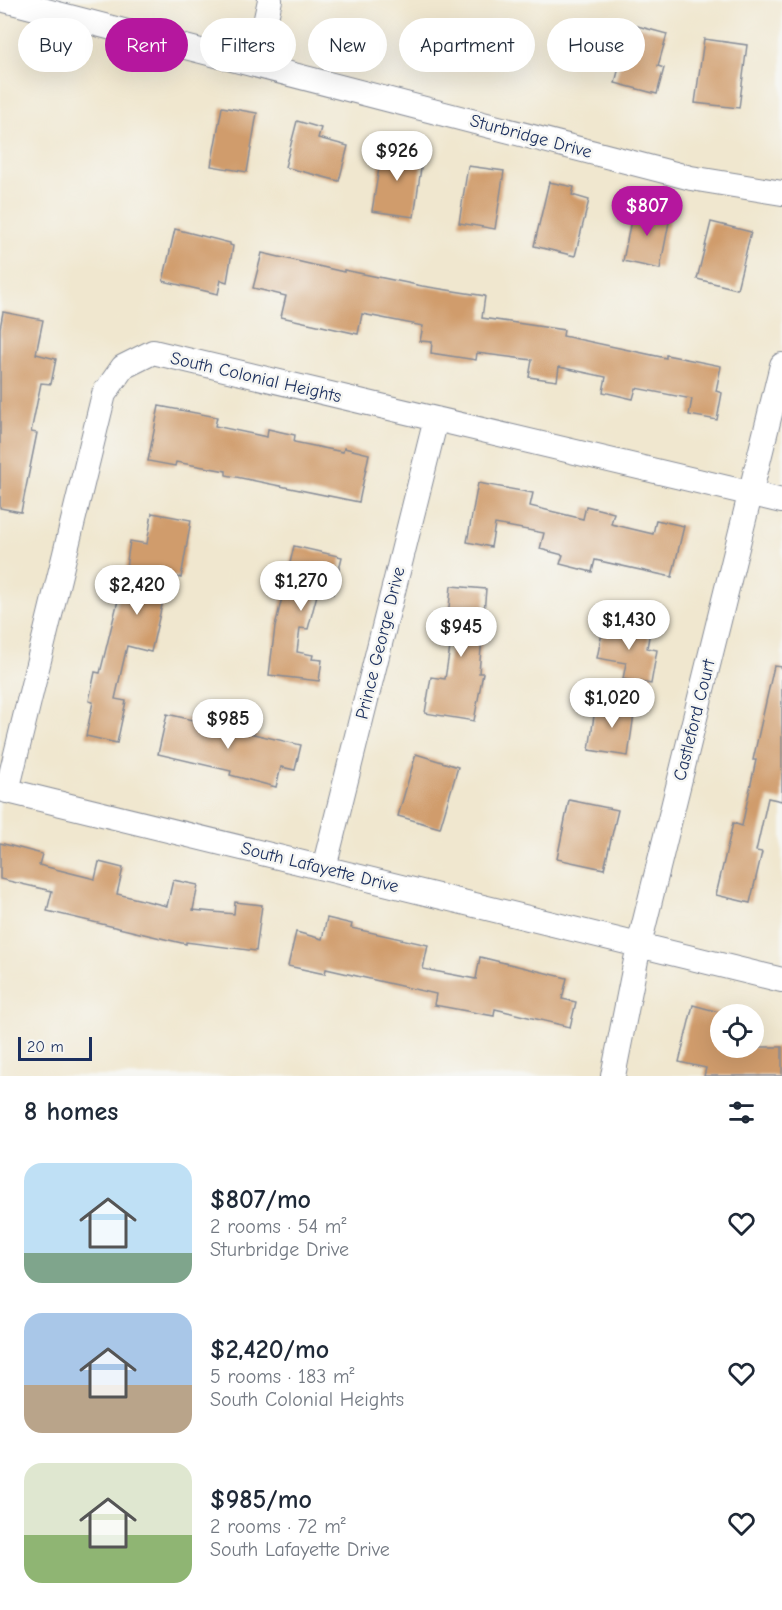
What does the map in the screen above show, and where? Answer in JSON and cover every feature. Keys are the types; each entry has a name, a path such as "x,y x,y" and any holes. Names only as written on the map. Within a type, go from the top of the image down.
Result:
{"street":[{"name":"Sturbridge Drive","path":"3,0 200,50"},
{"path":"266,18 270,0"},
{"name":"Sturbridge Drive","path":"287,72 691,178 782,193"},
{"name":"South Colonial Heights","path":"4,790 104,394 123,367 153,352 782,501"},
{"name":"Castleford Court","path":"613,1076 639,945 782,365"},
{"name":"Prince George Drive","path":"324,868 436,419"},
{"name":"South Lafayette Drive","path":"4,790 782,980"}],"building":[{"path":"645,28 667,34 658,66 664,68 657,94 615,83 618,72 645,72"},
{"path":"704,39 747,45 739,108 695,103"},
{"path":"222,107 257,113 247,172 211,166"},
{"path":"297,121 321,128 318,138 348,146 339,181 285,167"},
{"path":"383,144 409,148 407,159 422,161 414,217 372,211"},
{"path":"468,166 504,171 495,229 459,223"},
{"path":"549,182 574,187 572,195 589,200 575,256 534,246"},
{"path":"634,205 671,212 660,269 623,261"},
{"path":"711,222 751,232 737,289 697,279"},
{"path":"175,229 230,243 233,246 227,282 221,280 218,294 163,281"},
{"path":"262,253 344,272 344,270 485,296 482,318 564,330 563,336 666,358 666,355 721,366 716,391 722,393 717,420 689,415 692,399 636,388 633,399 603,392 606,377 559,367 557,381 529,377 532,360 477,353 476,360 431,353 432,342 420,341 423,326 362,314 358,334 281,317 286,296 253,288"},
{"path":"3,312 43,320 36,354 56,359 51,384 41,383 31,432 37,433 21,512 0,508 0,328"},
{"path":"159,406 217,417 215,426 267,437 268,429 295,435 294,442 343,452 344,448 369,454 359,502 226,475 226,471 176,462 175,466 148,461"},
{"path":"478,483 533,493 530,506 583,519 586,506 614,513 611,524 653,534 656,520 684,526 672,577 595,560 592,572 560,564 563,555 540,549 544,533 495,524 491,547 467,542"},
{"path":"152,513 191,520 181,578 169,575 151,652 127,646 115,699 126,701 117,743 86,736 93,702 89,701 95,672 100,673 126,568 130,541 147,544"},
{"path":"294,546 342,557 333,594 318,591 308,629 300,628 297,652 313,655 312,659 322,660 319,681 269,675 275,627"},
{"path":"451,586 486,589 479,673 483,673 474,721 425,713 431,677 445,679 451,641 446,640"},
{"path":"604,623 650,631 647,648 657,650 651,684 623,679 626,663 597,658"},
{"path":"774,666 782,667 782,801 768,798 756,851 762,852 750,903 716,895 733,823 742,826 756,760 753,760"},
{"path":"596,702 635,707 628,756 589,750"},
{"path":"167,714 301,745 295,770 281,767 276,787 230,775 231,771 158,754"},
{"path":"416,754 458,767 440,828 398,816"},
{"path":"569,800 618,810 604,869 557,859"},
{"path":"0,843 42,854 39,865 95,879 99,862 123,868 117,894 167,906 173,880 198,885 193,910 234,914 235,902 262,905 256,951 186,942 186,944 47,911 52,891 0,879"},
{"path":"327,918 352,924 351,928 428,945 423,969 476,979 480,957 567,978 562,999 576,1002 570,1027 495,1009 494,1016 434,1005 436,994 326,969 325,974 288,966 296,932 322,939"},
{"path":"693,1005 710,1010 710,1058 764,1058 764,1047 782,1047 782,1076 704,1076 706,1068 679,1062"}]}
